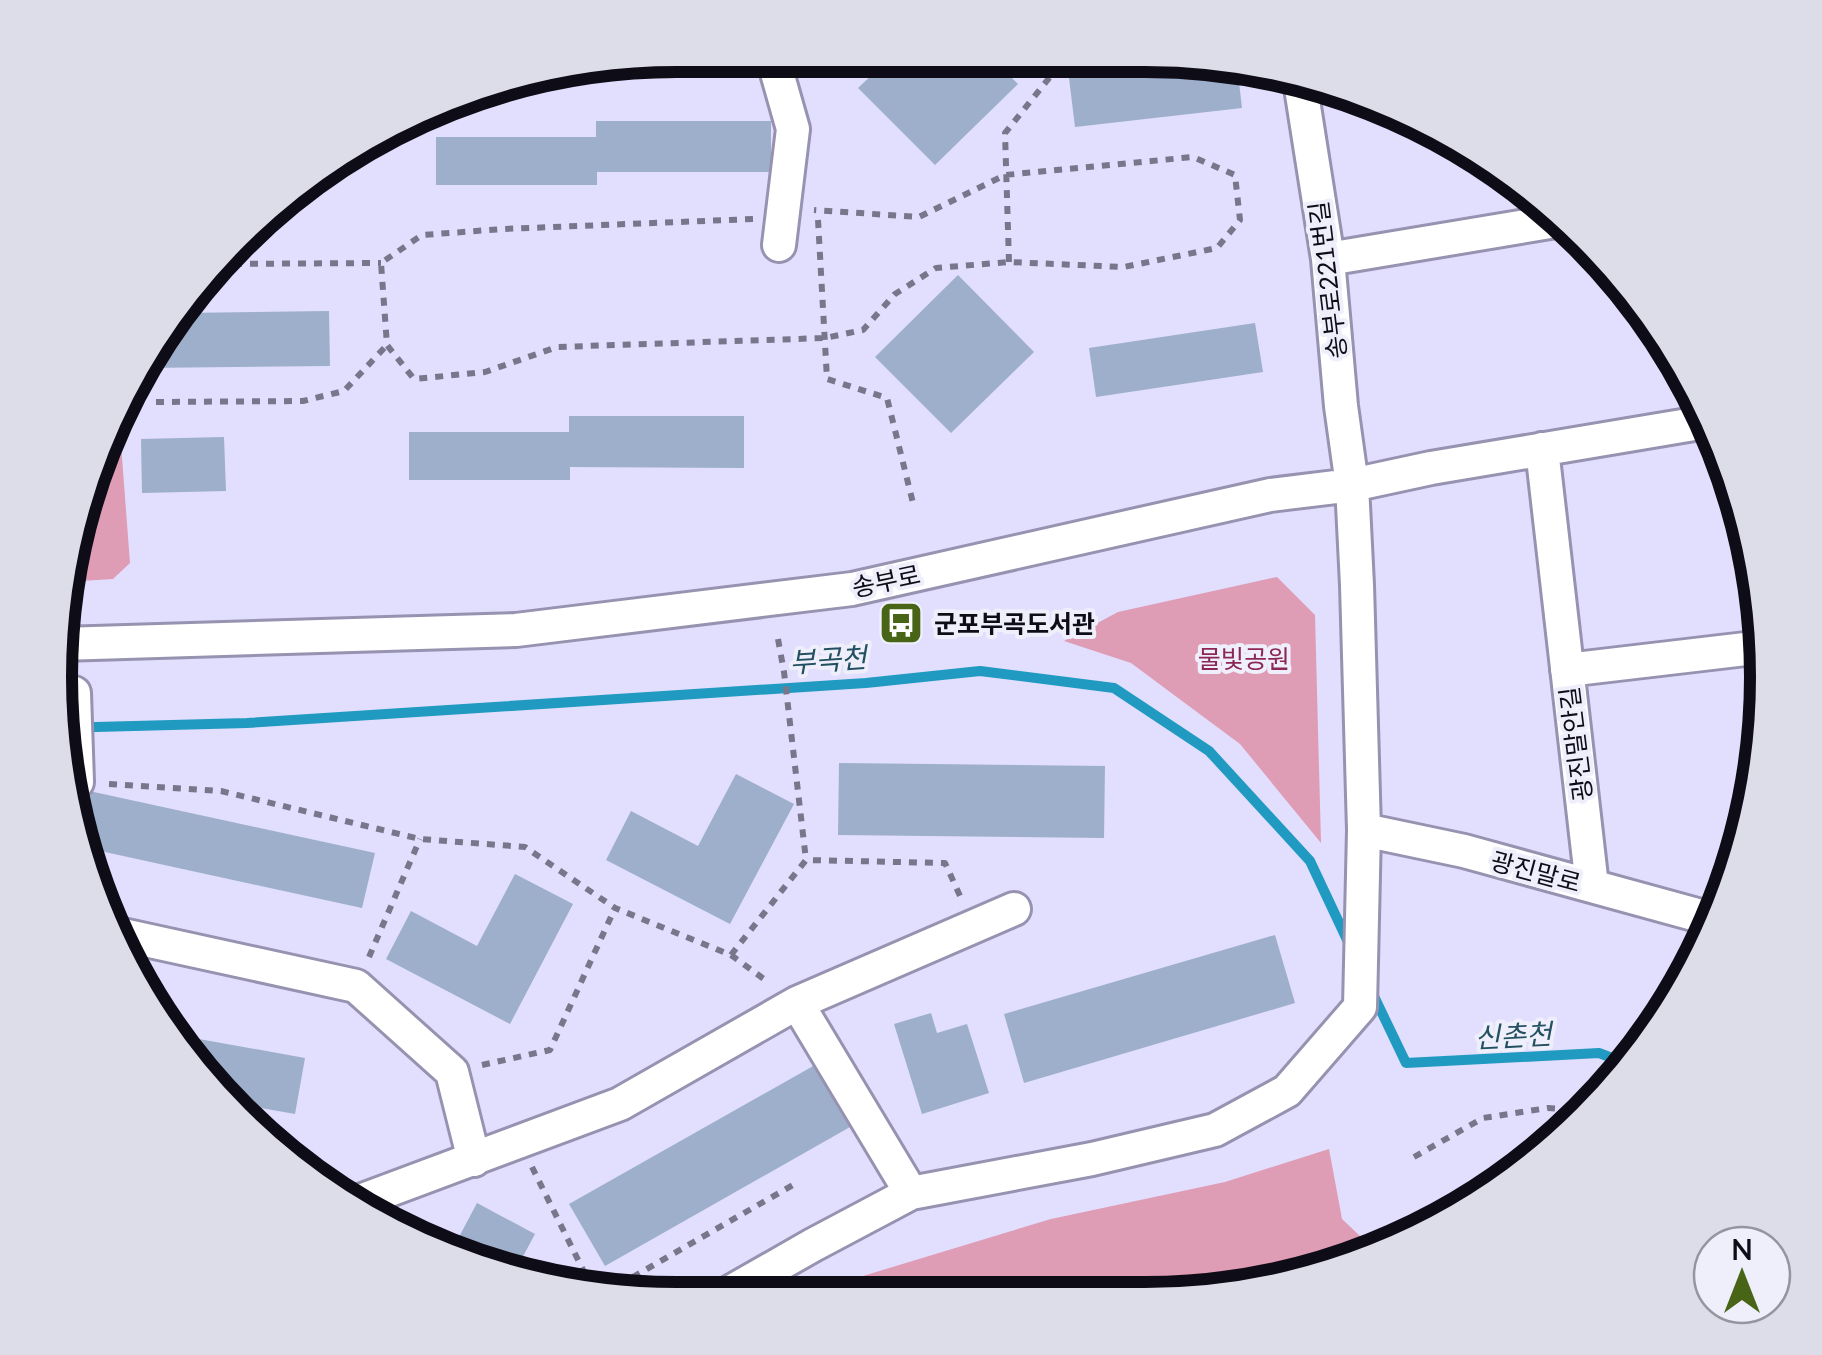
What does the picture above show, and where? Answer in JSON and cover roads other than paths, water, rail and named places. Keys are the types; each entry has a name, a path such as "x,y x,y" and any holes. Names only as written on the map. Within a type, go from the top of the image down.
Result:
{"street":[{"path":"777,72 793,129 780,246"},
{"name":"송부로221번길","path":"911,1193 1092,1159 1215,1130 1287,1091 1360,1007 1364,830 1352,486 1340,406 1328,259 1302,93"},
{"path":"1328,259 1543,223"},
{"name":"송부로","path":"74,644 516,630 852,589 1270,495 1352,486 1431,468 1693,424"},
{"path":"1542,449 1567,670"},
{"name":"광진말안길","path":"1592,886 1567,670 1749,649"},
{"path":"74,692 75,729"},
{"name":"광진말로","path":"1364,830 1464,851 1700,916"},
{"path":"369,1198 620,1104 797,1004 1014,910"},
{"path":"131,937 356,986 452,1072 474,1160"},
{"path":"748,1282 911,1193 797,1004"}],"waterway":[{"name":"부곡천","path":"75,728 247,723 866,683 980,671 1114,688 1209,751 1310,861 1350,946"},
{"name":"신촌천","path":"1370,988 1406,1063 1599,1053 1614,1059"}],"place":[{"name":"군포부곡도서관","path":"901,623"}],"park label":[{"name":"물빛공원","path":"1244,658"}]}
